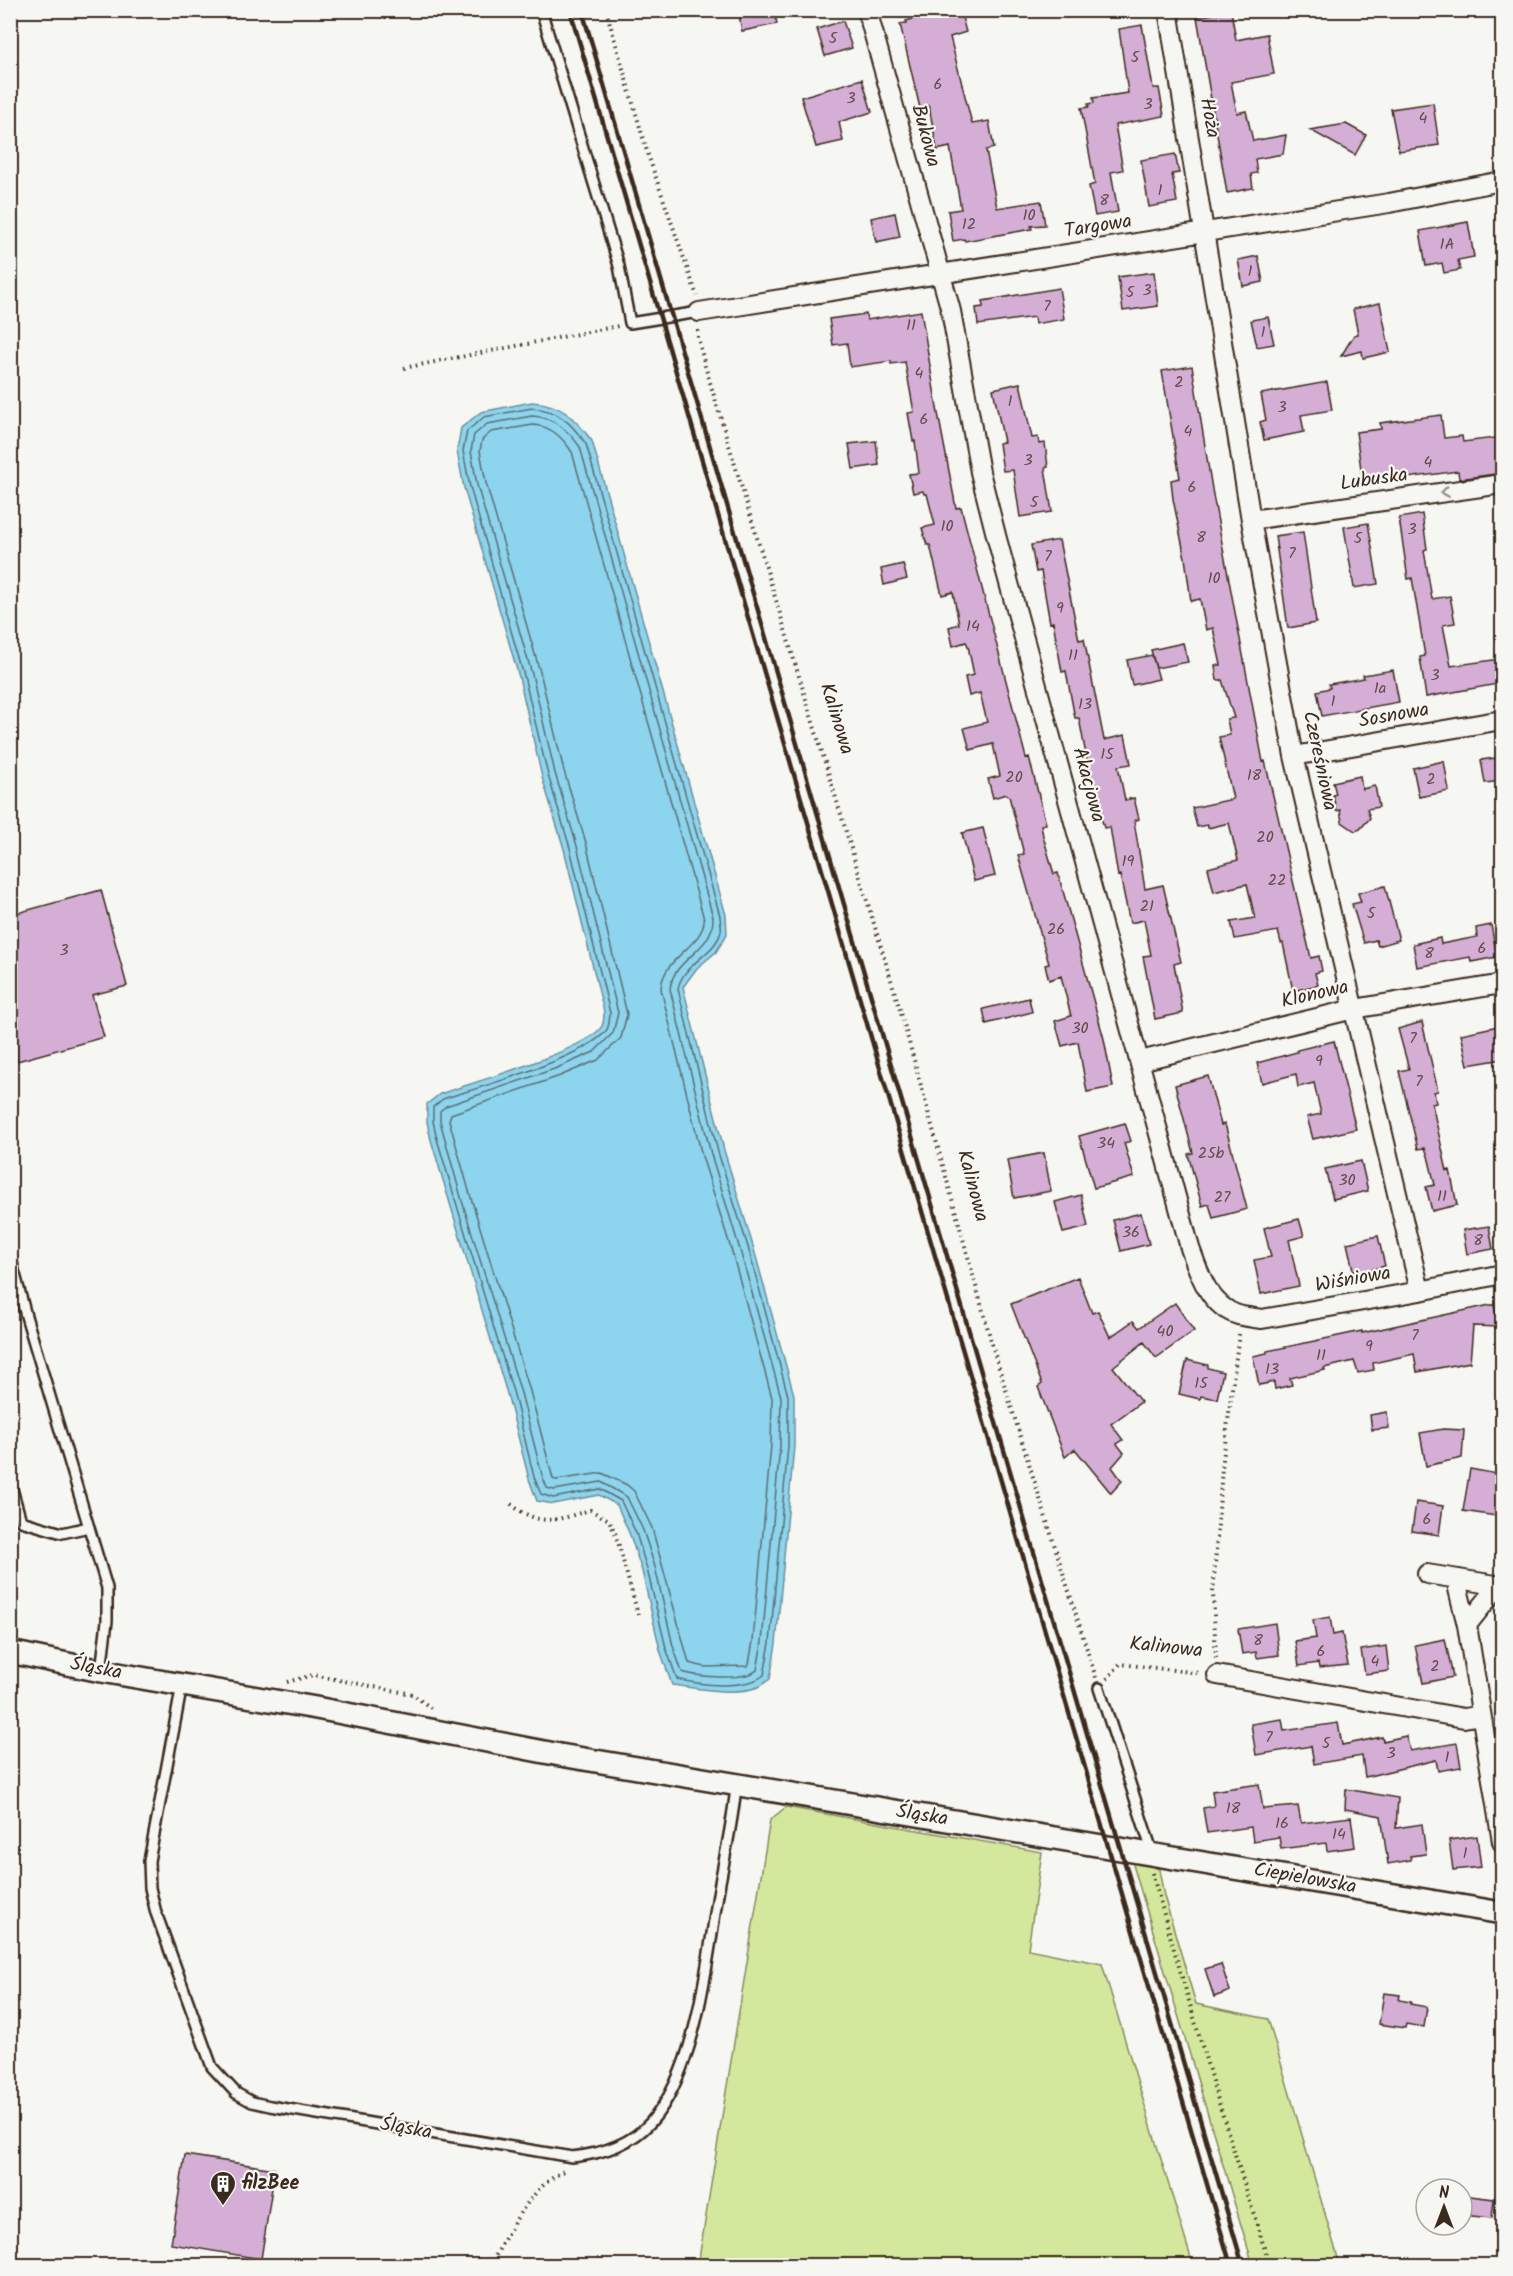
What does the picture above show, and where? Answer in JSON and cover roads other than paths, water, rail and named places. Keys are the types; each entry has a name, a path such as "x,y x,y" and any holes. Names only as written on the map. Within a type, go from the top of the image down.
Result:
{"street":[{"name":"Bukowa","path":"867,10 940,274"},
{"name":"Hoża","path":"1168,10 1206,233"},
{"name":"Targowa","path":"699,312 1206,233 1389,203 1503,181"},
{"name":"Czereśniowa","path":"1206,233 1251,520 1294,756 1420,1291"},
{"name":"Akacjowa","path":"940,274 951,311 981,472 992,517 1190,1248 1201,1279 1215,1300"},
{"name":"Lubuska","path":"1251,520 1503,484"},
{"name":"Sosnowa","path":"1294,756 1503,720"},
{"name":"Klonowa","path":"1140,1061 1354,1009 1503,984"},
{"name":"Wiśniowa","path":"1215,1300 1236,1314 1262,1319 1503,1274"},
{"path":"1427,1574 1497,1586 1467,1625"},
{"path":"1459,1579 1458,1589 1467,1625 1503,1842"},
{"name":"Śląska","path":"10,1652 101,1671 736,1786 1108,1846"},
{"name":"Kalinowa","path":"1217,1676 1464,1718 1481,1715"},
{"name":"Ciepielowska","path":"1108,1846 1503,1913"}],"lane":[{"path":"541,10 619,266 630,323 699,312"},
{"path":"10,1255 107,1588 107,1621 101,1671"},
{"path":"10,1482 21,1521 62,1533 89,1527"},
{"name":"Śląska","path":"182,1685 149,1861 150,1888 156,1913 212,2067 236,2093 252,2102 270,2106 572,2157 597,2154 622,2144 649,2125 665,2103 682,2068 695,2023 706,1968 736,1786"},
{"path":"1099,1688 1154,1854"}],"water":[{"path":"532,402 560,409 580,425 592,441 726,915 727,934 716,952 697,968 683,987 724,1150 794,1395 794,1446 776,1644 770,1679 749,1690 715,1690 672,1685 660,1650 642,1571 617,1505 599,1495 553,1504 537,1501 427,1122 427,1104 440,1094 527,1065 576,1045 593,1035 604,1021 604,1012 564,849 542,777 519,677 464,488 457,451 461,428 481,412"}],"railway":[{"path":"570,10 1231,2266"},
{"path":"582,10 1243,2266"}],"place":[{"name":"filzBee","path":"223,2207"}]}
